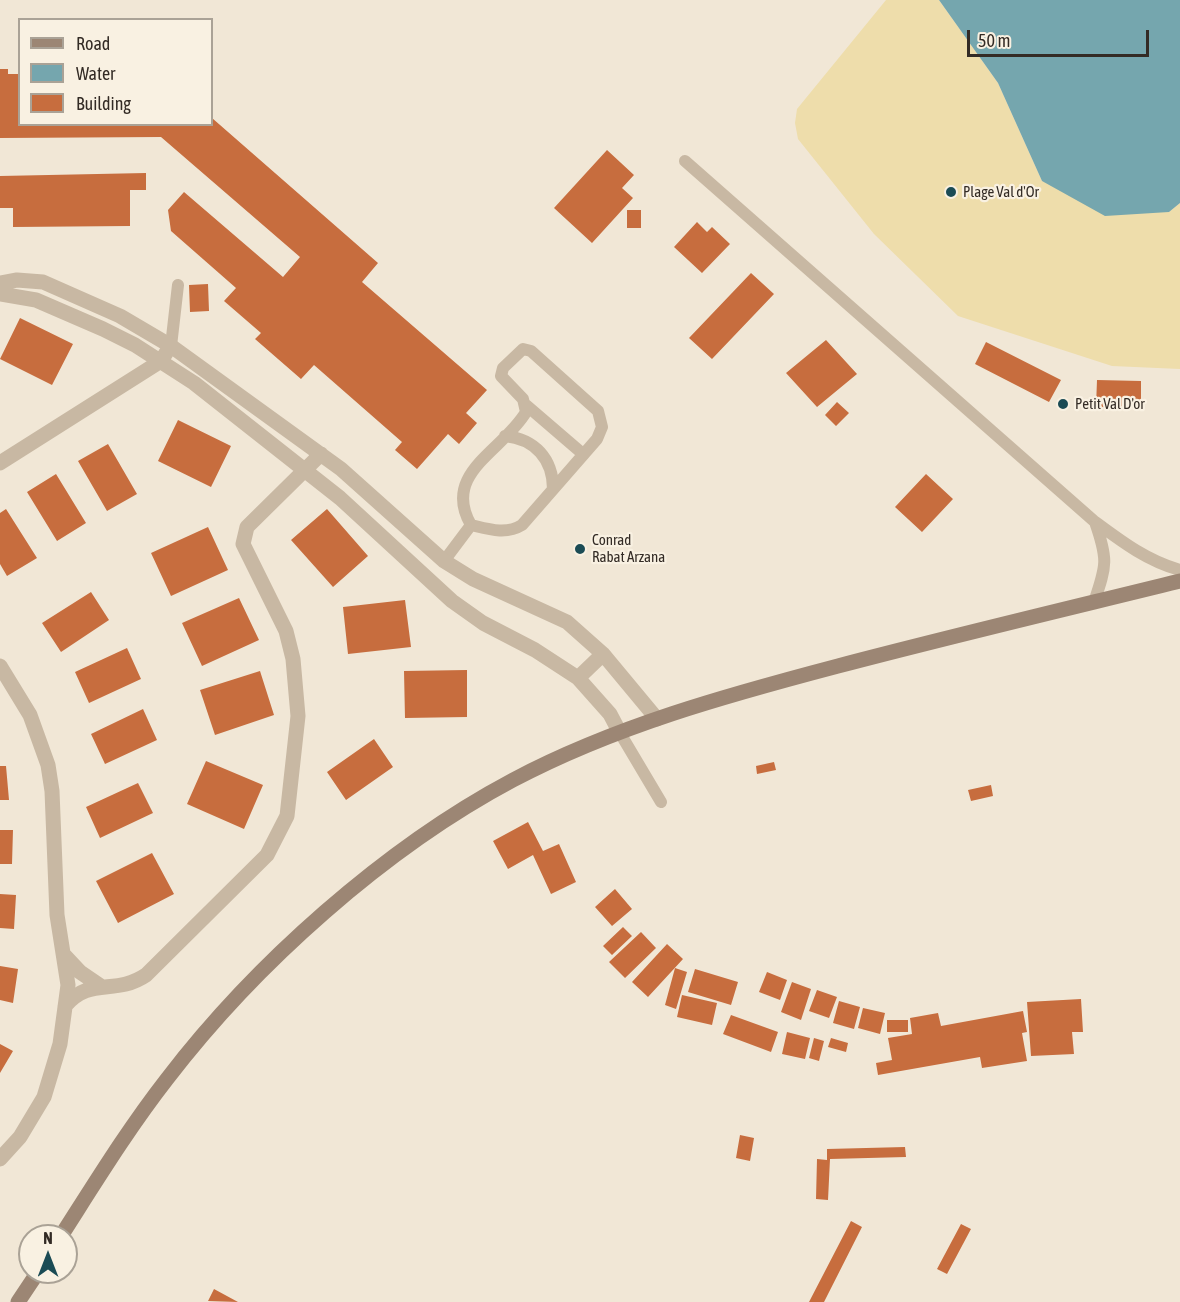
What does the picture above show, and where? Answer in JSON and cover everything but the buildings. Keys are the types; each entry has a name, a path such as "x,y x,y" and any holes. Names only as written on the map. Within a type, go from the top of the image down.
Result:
{"main road":[{"path":"69,1224 108,1162 167,1079 211,1026 268,964 350,892 429,831 513,780 620,733 763,685 1180,581"},
{"path":"18,1302 30,1284"}],"street":[{"path":"0,283 17,280 43,282 120,316 171,345 321,454 444,561 473,579 567,622 603,654 657,719"},
{"path":"0,294 22,297 54,307 135,345 194,383 340,498 452,601 483,623 536,650 578,678 610,714 620,733"},
{"path":"0,463 161,361 171,345"},
{"path":"65,1006 85,990 126,986 146,975 267,855 282,831 291,801 298,716 297,686 286,632 243,544 248,527 321,454"},
{"path":"578,678 603,654"},
{"path":"0,666 30,716 48,765 52,791 56,903 68,984 60,1044 44,1097 20,1137 0,1159"},
{"path":"65,956 80,972 102,987"}],"lane":[{"path":"685,160 1094,521 1128,546 1164,566 1180,570"},
{"path":"171,345 178,285"},
{"path":"471,525 499,531 516,529 584,454 600,434 602,421 598,411 531,351 523,349 503,368 501,376 526,405 584,454"},
{"path":"471,525 461,503 466,479 524,416 526,405"},
{"path":"505,436 517,438 538,449 551,469 553,489"},
{"path":"1094,521 1106,553 1104,573 1094,602"},
{"path":"444,561 471,525"},
{"path":"620,733 661,802"}],"sand":[{"name":"Plage Val d'Or","path":"886,0 939,0 998,83 1042,181 1169,212 1180,203 1180,369 1112,366 958,316 874,234 798,139 795,123 797,109"}],"water":[{"path":"939,0 1180,0 1180,203 1169,212 1105,216 1042,181 998,83"}],"place":[{"name":"Plage Val d'Or","path":"951,192"},
{"name":"Petit Val D'or","path":"1063,404"},
{"name":"Conrad Rabat Arzana","path":"580,549"}]}
